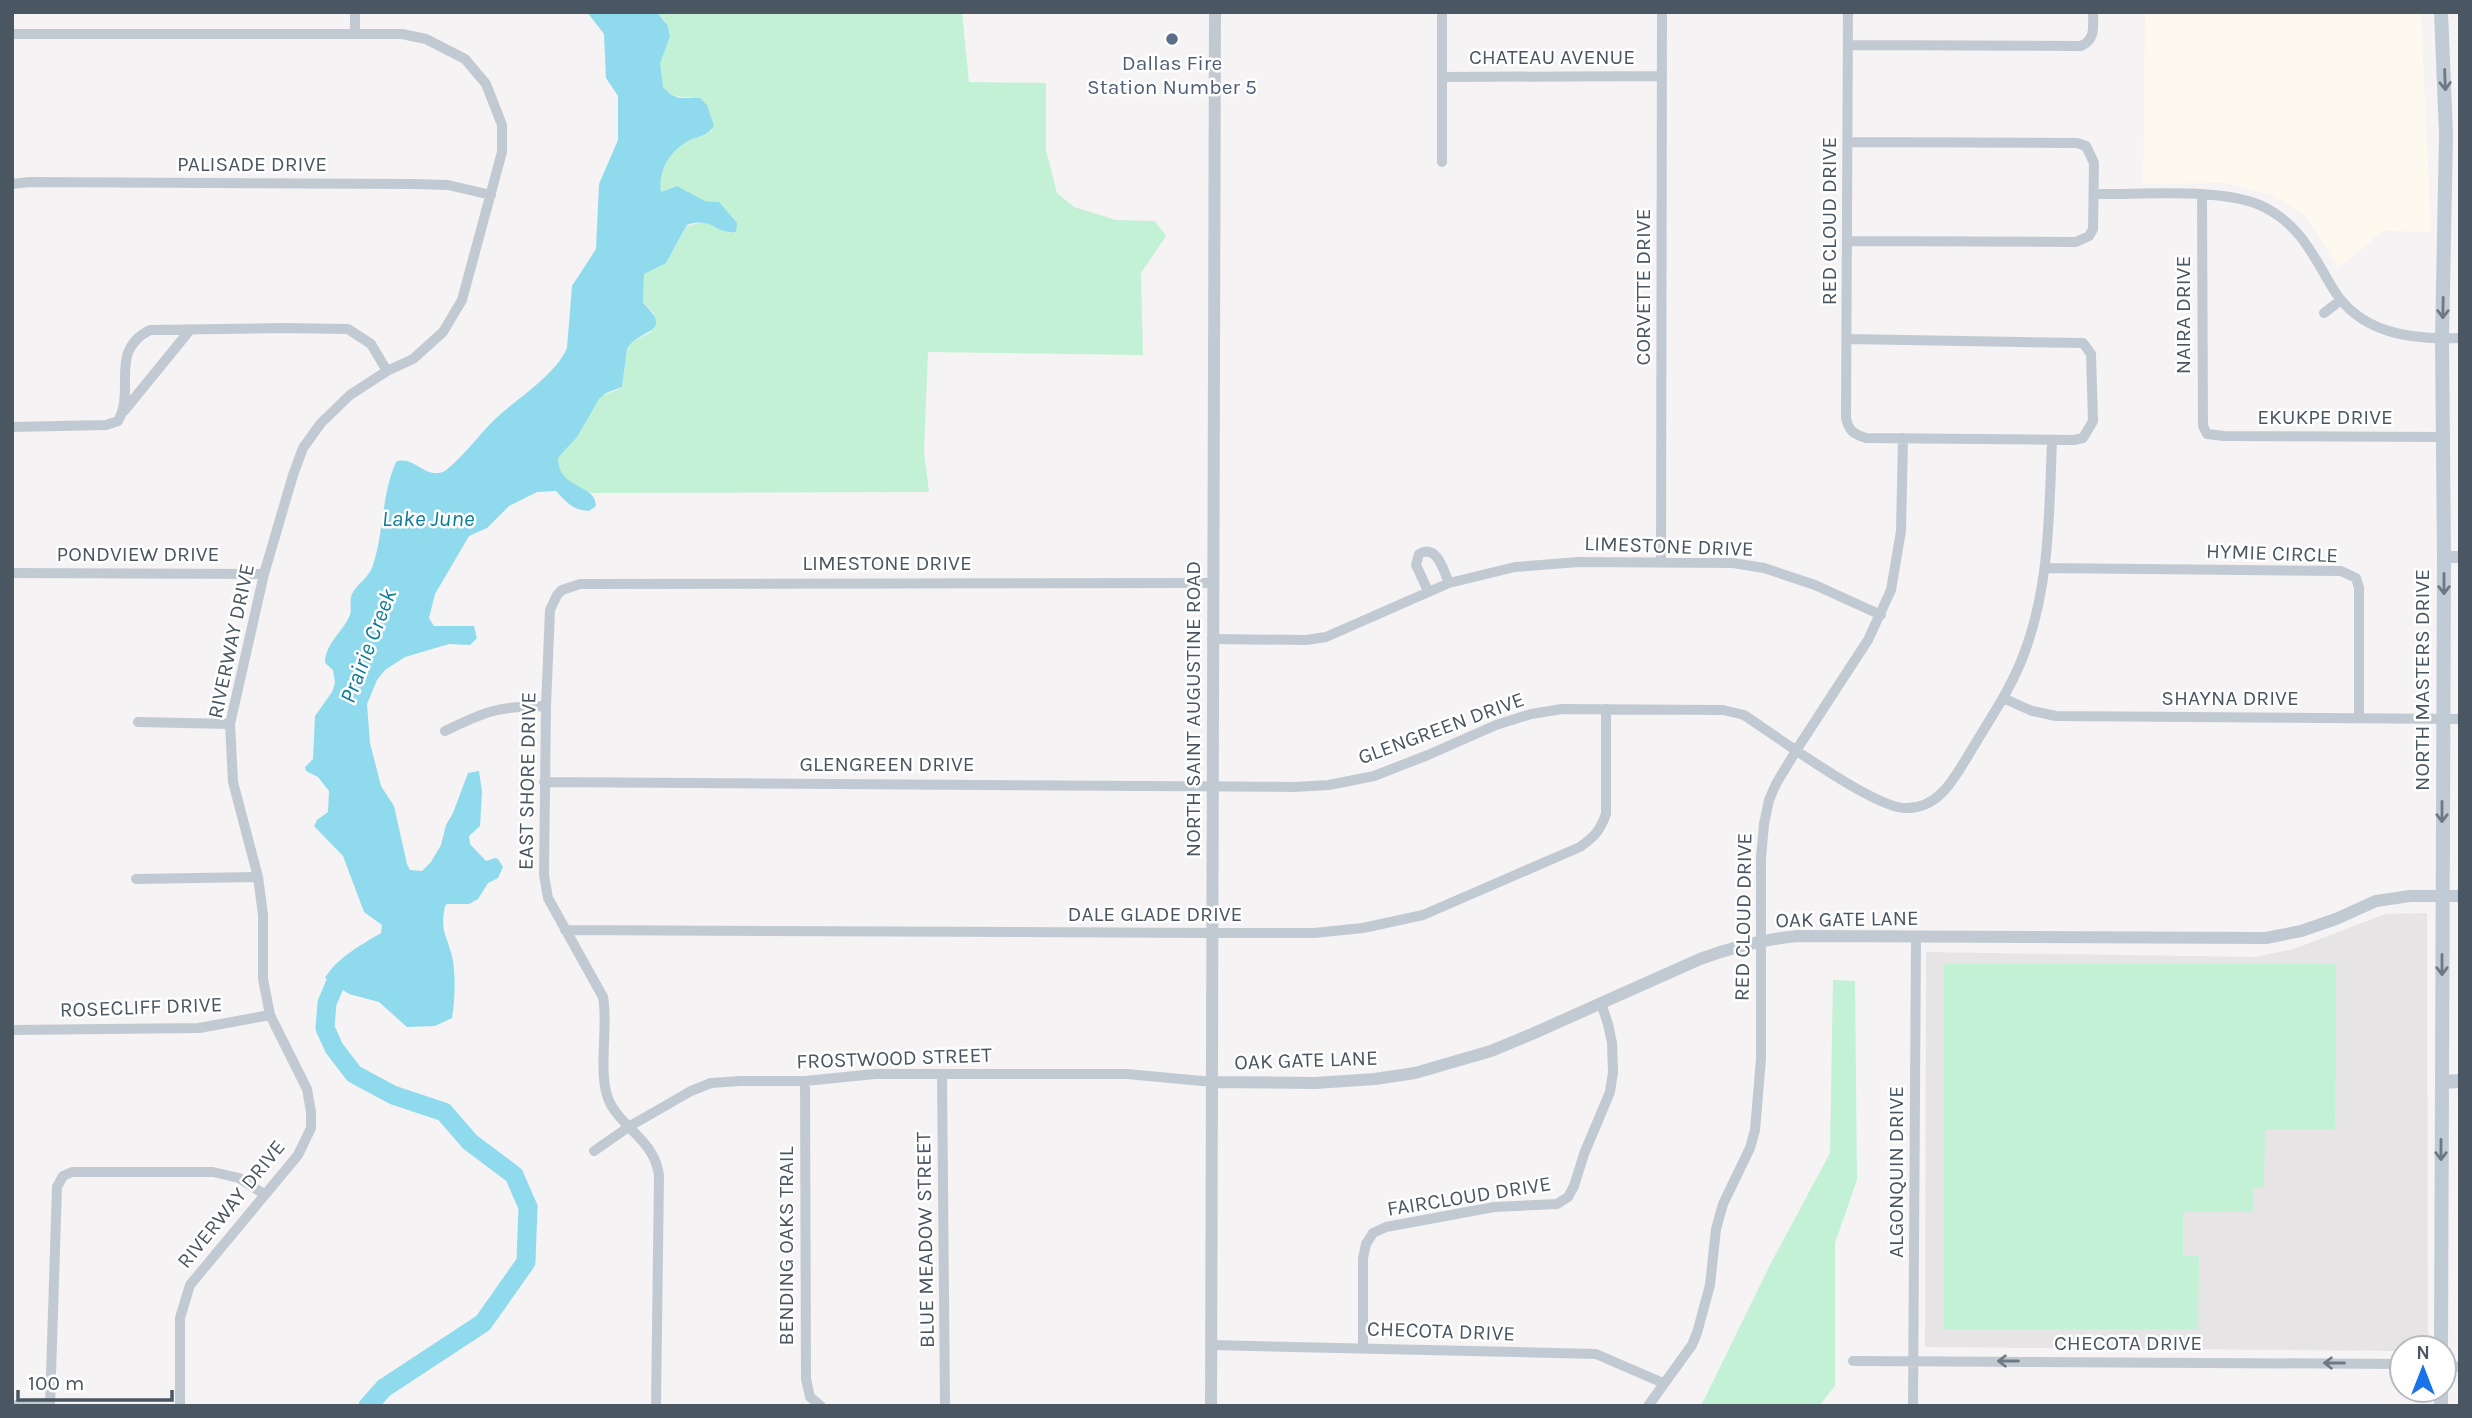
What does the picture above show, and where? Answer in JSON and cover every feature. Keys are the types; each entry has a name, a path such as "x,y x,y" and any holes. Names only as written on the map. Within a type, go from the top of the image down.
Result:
{"main road":[{"name":"NORTH MASTERS DRIVE","path":"2441,12 2446,134 2442,339 2444,557 2441,1334"},
{"path":"2442,1082 2460,1082"}],"street":[{"path":"355,12 355,33"},
{"name":"NORTH SAINT AUGUSTINE ROAD","path":"1212,1406 1215,12"},
{"path":"1442,12 1442,162"},
{"name":"CORVETTE DRIVE","path":"1661,562 1662,12"},
{"name":"RED CLOUD DRIVE","path":"1648,1406 1697,1334 1710,1285 1716,1229 1723,1204 1750,1148 1755,1130 1761,1059 1761,858 1769,800 1776,784 1868,640 1881,615 1891,590 1901,531 1903,438 1866,438 1856,435 1849,429 1846,418 1848,12"},
{"path":"1848,45 2081,46 2089,42 2093,35 2093,12"},
{"name":"RIVERWAY DRIVE","path":"12,34 402,34 426,39 465,59 486,85 502,125 502,152 462,300 455,314 443,332 413,359 387,371 350,395 321,422 303,448 264,574 230,724 233,782 258,877 263,915 263,979 270,1015 307,1089 312,1112 311,1128 298,1155 190,1285 180,1318 180,1406"},
{"name":"CHATEAU AVENUE","path":"1442,77 1662,76"},
{"path":"1848,142 2077,143 2086,146 2094,163 2094,229 2089,236 2076,242 1848,241"},
{"name":"PALISADE DRIVE","path":"12,184 414,184 448,185 491,195"},
{"path":"2094,194 2202,195 2238,198 2261,205 2279,215 2305,241 2341,300 2358,315 2380,328 2417,339 2460,338"},
{"name":"NAIRA DRIVE","path":"2202,195 2203,426 2207,434"},
{"path":"2324,313 2341,300"},
{"path":"122,414 126,358 140,335 150,330 348,329 371,344 387,371"},
{"path":"12,427 106,425 117,421 190,330"},
{"path":"1848,339 2075,341 2083,343 2091,354 2093,421 2083,438 2052,441 1903,438"},
{"name":"EKUKPE DRIVE","path":"2207,434 2444,437"},
{"name":"GLENGREEN DRIVE","path":"544,782 1329,785 1374,776 1496,725 1531,714 1562,709 1723,710 1744,715 1859,790 1886,804 1904,808 1926,805 1949,787 2003,698 2029,640 2045,568 2052,441"},
{"path":"1428,591 1416,565 1419,554 1425,551 1438,557 1449,583"},
{"path":"2444,557 2460,557"},
{"name":"LIMESTONE DRIVE","path":"1212,639 1306,640 1326,636 1449,583 1528,565 1578,562 1733,563 1764,568 1815,585 1881,615"},
{"name":"HYMIE CIRCLE","path":"2045,568 2341,571 2356,578 2359,602 2359,718"},
{"name":"PONDVIEW DRIVE","path":"12,573 264,574"},
{"name":"LIMESTONE DRIVE","path":"562,590 580,584 1213,583"},
{"name":"EAST SHORE DRIVE","path":"562,590 556,595 550,610 544,782 544,875 548,898 603,997 606,1010 604,1083 611,1104 657,1160 656,1406"},
{"name":"SHAYNA DRIVE","path":"2003,698 2032,711 2056,716 2460,719"},
{"path":"445,731 485,712 510,706 546,706"},
{"name":"DALE GLADE DRIVE","path":"565,930 1314,933 1363,928 1423,915 1580,847 1601,829 1606,814 1606,709"},
{"path":"138,722 230,724"},
{"path":"136,879 258,877"},
{"name":"OAK GATE LANE","path":"1213,1082 1315,1083 1415,1073 1491,1051 1700,959 1762,939 1799,936 2266,938 2301,931 2376,901 2410,896 2460,897"},
{"name":"ALGONQUIN DRIVE","path":"1913,1406 1916,938"},
{"name":"FAIRCLOUD DRIVE","path":"1363,1348 1363,1258 1366,1244 1373,1233 1386,1227 1465,1211 1557,1204 1568,1197 1610,1092 1613,1072 1612,1043 1601,1003"},
{"name":"ROSECLIFF DRIVE","path":"12,1030 199,1028 270,1015"},
{"name":"FROSTWOOD STREET","path":"594,1152 630,1126 691,1091 711,1083 805,1081 855,1075 943,1074 1127,1074 1213,1082"},
{"name":"BLUE MEADOW STREET","path":"943,1074 945,1406"},
{"name":"BENDING OAKS TRAIL","path":"805,1081 806,1379 810,1398 821,1406"},
{"path":"12,1405 50,1404 57,1187 63,1176 72,1172 213,1172 239,1178 264,1194"},
{"name":"CHECOTA DRIVE","path":"1212,1345 1596,1354 1664,1383"},
{"name":"CHECOTA DRIVE","path":"1853,1361 2388,1364"}],"shaded area":[{"path":"2145,12 2421,12 2431,232 2383,231 2338,268 2306,216 2272,195 2226,183 2143,184"},
{"path":"2427,913 2428,1334 2388,1334 2388,1351 1925,1347 1926,952 2255,957 2294,949 2385,914"}],"green space":[{"path":"657,12 962,12 969,82 1046,83 1046,150 1057,193 1074,207 1116,220 1155,221 1166,236 1141,273 1143,355 928,352 924,451 929,492 591,493 574,484 564,476 558,458 571,443 598,400 622,387 630,343 651,332 654,313 643,303 644,274 666,263 687,226 704,222 729,233 719,202 705,201 676,186 661,193 661,177 670,156 687,141 713,130 691,97 668,92 661,82 659,66 670,33"},
{"path":"1944,964 2336,964 2335,1129 2265,1129 2264,1188 2253,1188 2253,1212 2183,1212 2183,1256 2199,1256 2198,1329 1944,1329"},
{"path":"1833,980 1855,981 1857,1180 1835,1243 1835,1386 1819,1406 1701,1406 1771,1263 1830,1153"}],"water":[{"name":"Lake June","path":"587,12 657,12 668,26 670,37 660,63 663,87 679,98 700,98 707,105 714,126 707,133 683,144 671,155 661,176 661,192 677,186 705,201 719,202 737,223 736,232 723,231 702,223 687,225 666,263 644,274 643,303 656,320 655,326 627,349 622,387 599,399 577,437 558,458 564,476 590,493 596,506 589,511 583,510 571,505 556,491 537,492 509,506 487,528 469,536 435,594 429,618 434,626 474,626 477,638 470,645 449,644 405,657 385,670 377,680 367,704 370,743 381,786 394,806 410,870 422,871 431,862 441,845 446,825 468,773 479,771 482,792 480,826 469,836 470,844 486,861 498,859 503,867 498,878 488,883 478,899 469,904 445,906 443,927 454,971 452,1018 435,1026 407,1027 379,1002 349,994 325,978 343,958 381,933 382,925 364,912 343,856 314,826 317,820 328,812 329,791 318,777 306,771 305,767 313,759 315,716 335,683 333,670 325,663 328,649 350,615 352,594 372,568 396,462 408,461 431,473 445,471 494,420 554,368 567,348 572,286 596,249 599,184 618,140 618,96 606,78 604,34"}],"waterway":[{"name":"Prairie Creek","path":"356,970 335,984 327,1003 325,1028 334,1048 354,1074 393,1095 444,1112 470,1142 514,1175 528,1207 526,1262 483,1323 384,1388 368,1406"}],"place":[{"name":"Dallas Fire Station Number 5","path":"1172,39"}]}
